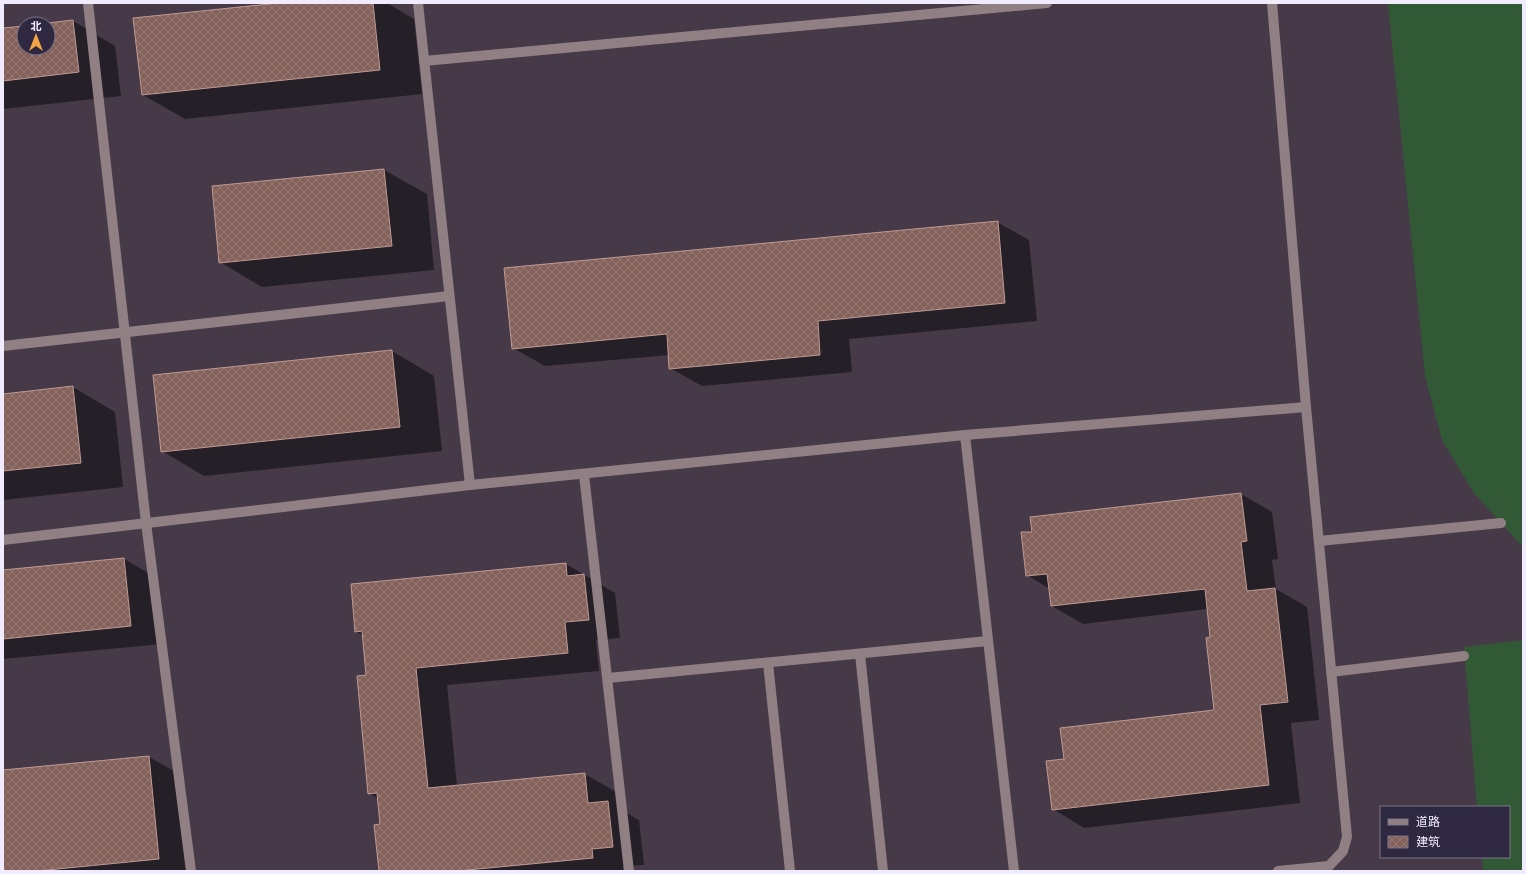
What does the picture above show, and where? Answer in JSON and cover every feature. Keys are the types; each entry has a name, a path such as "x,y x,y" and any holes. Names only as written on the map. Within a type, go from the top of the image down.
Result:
{"lane":[{"path":"88,3 146,524 191,871"},
{"path":"418,3 470,485"},
{"path":"424,61 1047,3"},
{"path":"1272,3 1306,407 1347,838 1343,851 1329,866 1278,871"},
{"path":"3,346 450,296"},
{"path":"3,540 470,485 584,475 965,435 1306,407"},
{"path":"965,435 1014,871"},
{"path":"584,475 629,871"},
{"path":"1318,540 1501,523"},
{"path":"608,678 988,641"},
{"path":"860,654 883,871"},
{"path":"1331,672 1464,656"},
{"path":"768,663 790,871"}],"shaded area":[{"path":"3,3 1523,3 1523,871 3,871"}],"green space":[{"path":"1388,3 1523,3 1523,547 1474,493 1442,440 1425,376"},
{"path":"1523,640 1523,871 1483,871 1482,858 1510,858 1510,806 1477,806 1464,647"}],"building":[{"path":"279,3 373,3 380,70 142,95 133,18"},
{"path":"73,20 79,72 3,81 3,28 16,27 16,56 56,56 56,22"},
{"path":"384,169 392,246 219,263 212,186"},
{"path":"998,221 1005,303 818,321 820,355 669,369 667,334 512,349 504,268"},
{"path":"392,350 400,427 161,452 153,375"},
{"path":"73,386 81,463 3,471 3,394"},
{"path":"1241,493 1247,541 1241,542 1247,591 1275,588 1288,702 1260,705 1269,785 1052,810 1046,761 1064,759 1060,728 1214,710 1206,638 1210,637 1205,589 1051,606 1047,574 1026,576 1021,532 1032,532 1030,517"},
{"path":"124,558 131,626 3,639 3,570"},
{"path":"566,563 567,576 584,574 589,620 565,622 568,653 416,668 428,788 585,773 588,803 608,801 613,847 592,849 593,858 457,871 379,871 374,825 380,824 377,793 368,794 357,676 366,675 362,631 355,632 351,584"},
{"path":"149,756 159,859 37,871 3,871 3,770"}]}
